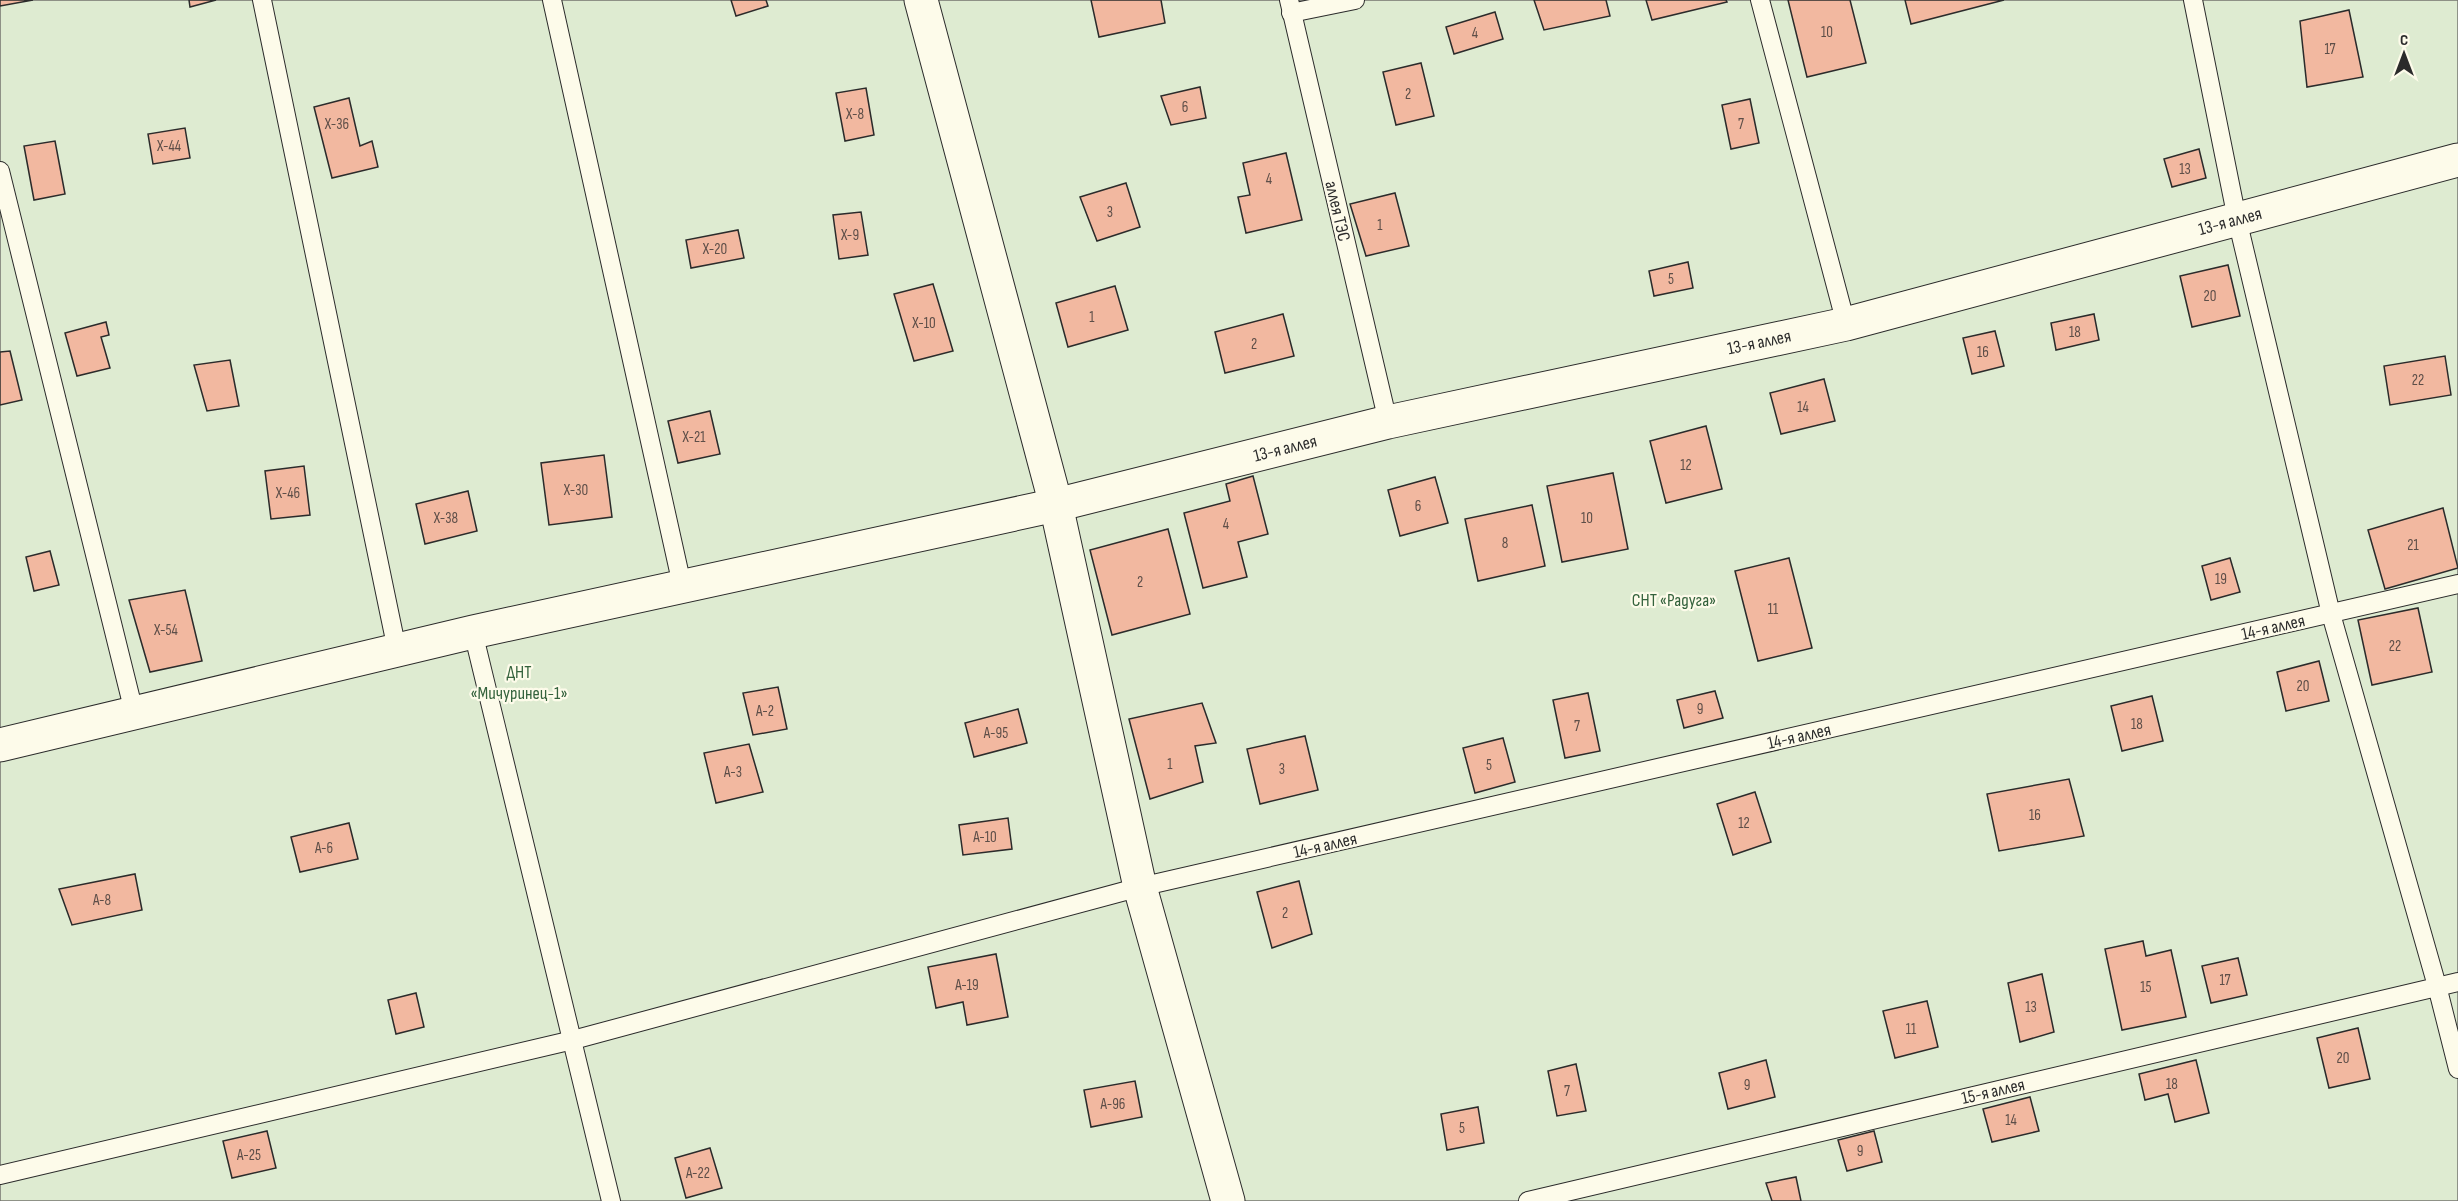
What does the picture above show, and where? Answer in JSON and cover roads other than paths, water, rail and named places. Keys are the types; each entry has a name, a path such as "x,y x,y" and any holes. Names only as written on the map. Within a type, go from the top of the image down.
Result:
{"street":[{"path":"921,0 1056,505 1140,887 1228,1201"},
{"name":"13-я аллея","path":"0,746 473,632 1056,505 1388,422 1846,324 2458,160"}],"lane":[{"path":"262,0 397,650"},
{"path":"552,0 682,585"},
{"path":"1290,7 1355,0"},
{"path":"1760,0 1846,324"},
{"path":"2193,0 2237,219 2331,614 2437,986 2458,1069"},
{"name":"аллея ТЭС","path":"1290,7 1388,422"},
{"path":"0,171 134,712"},
{"name":"14-я аллея","path":"0,1175 573,1040 1140,887 2458,584"},
{"path":"473,632 611,1201"},
{"name":"15-я аллея","path":"1528,1201 2458,981"}],"park label":[{"name":"СНТ «Радуга»","path":"1674,600"},
{"name":"ДНТ «Мичуринец-1»","path":"519,682"}]}
